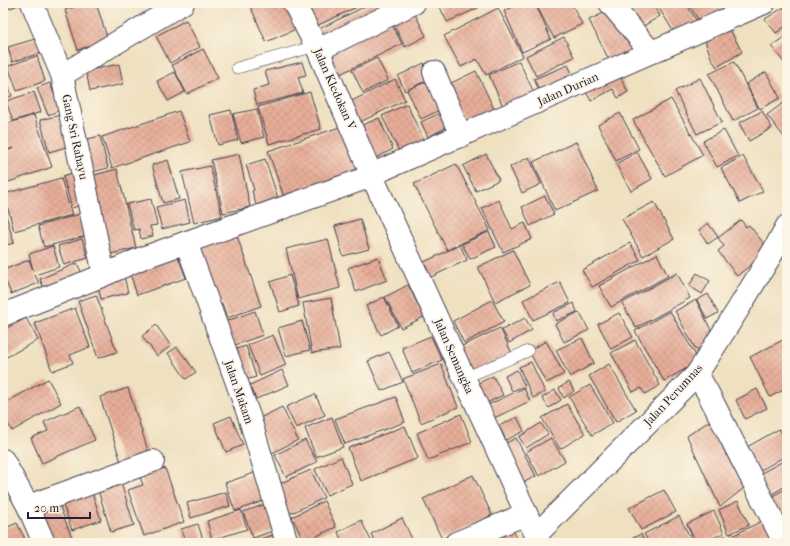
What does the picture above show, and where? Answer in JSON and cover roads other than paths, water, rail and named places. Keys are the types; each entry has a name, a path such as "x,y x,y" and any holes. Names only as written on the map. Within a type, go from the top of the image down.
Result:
{"street":[{"name":"Gang Sri Rahayu","path":"32,3 62,75 104,275"},
{"path":"62,75 182,3"},
{"name":"Jalan Kledokan V","path":"294,3 317,48 372,176"},
{"path":"317,48 414,3"},
{"path":"610,3 651,52"},
{"name":"Jalan Durian","path":"3,315 104,275 142,258 372,176 384,169 764,3"},
{"path":"434,72 461,136"},
{"name":"Jalan Semangka","path":"372,176 537,539"},
{"name":"Jalan Perumnas","path":"537,539 697,374 738,311 787,226"},
{"name":"Jalan Makam","path":"186,242 248,416 287,543"},
{"path":"697,374 784,542"},
{"path":"3,460 28,506 44,543"},
{"path":"28,506 153,461"},
{"path":"456,543 526,514"}],"lane":[{"path":"237,68 317,48"},
{"path":"464,378 528,351"}]}
